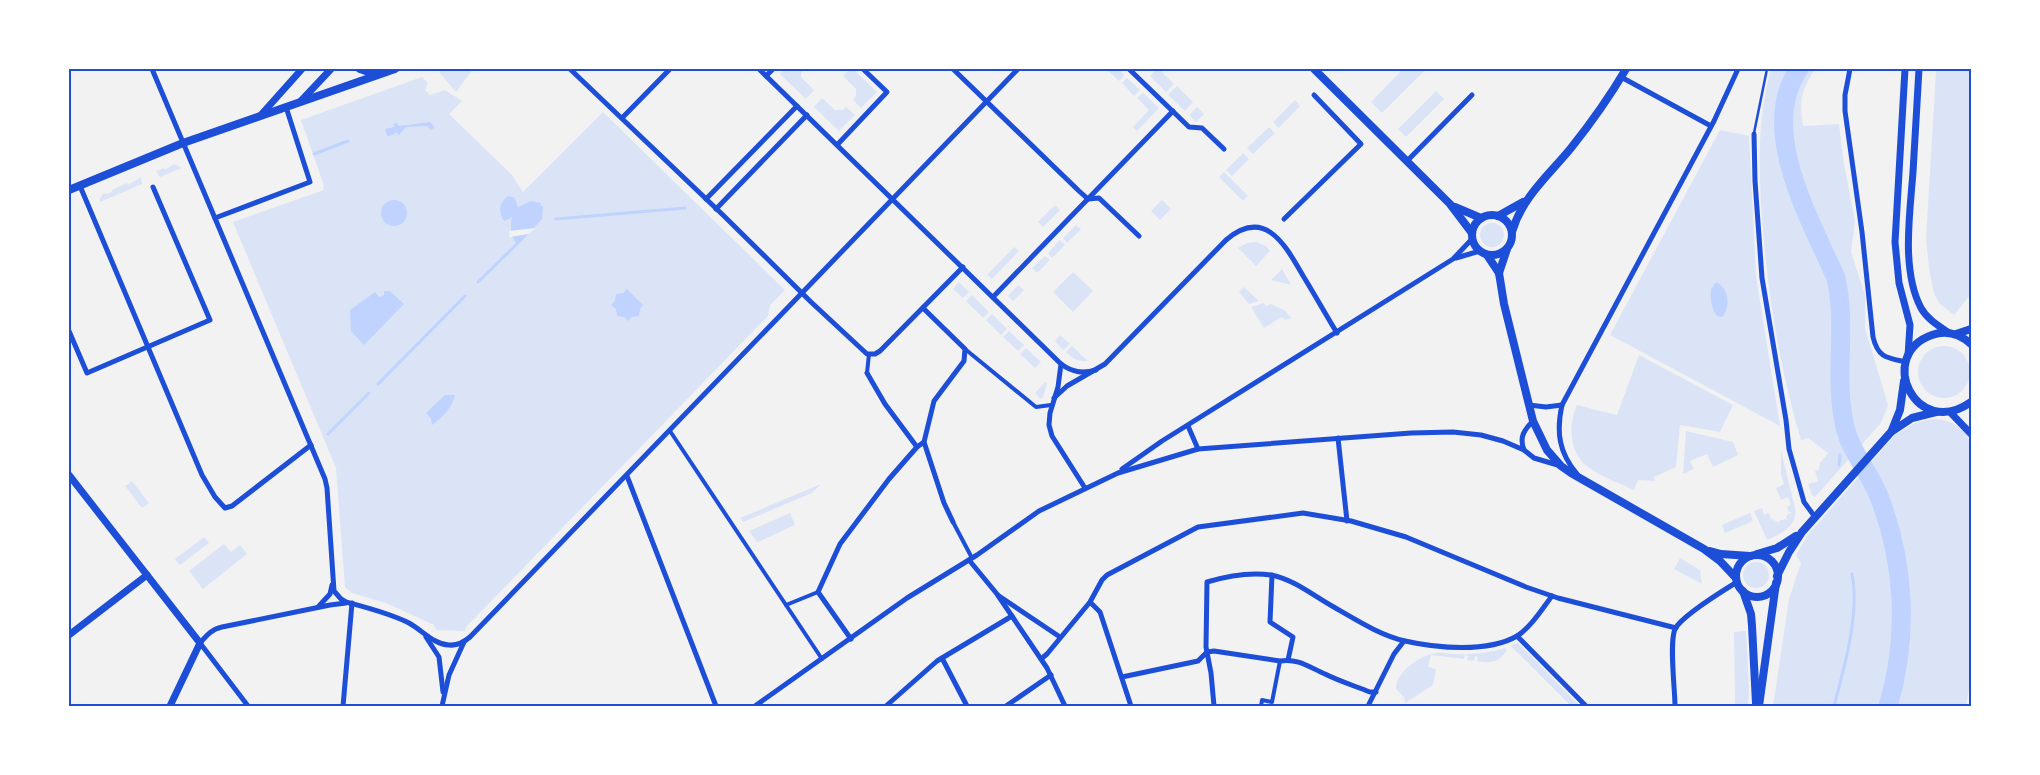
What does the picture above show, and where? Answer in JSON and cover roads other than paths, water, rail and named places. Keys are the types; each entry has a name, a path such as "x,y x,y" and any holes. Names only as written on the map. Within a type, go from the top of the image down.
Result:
{"main road":[{"path":"260,116 302,69"},
{"path":"300,102 331,69"},
{"path":"360,69 377,75"},
{"path":"69,190 183,143 395,69"},
{"path":"1626,69 1572,147 1525,201 1516,218 1512,238 1499,274 1504,304 1533,421 1544,445 1561,466 1704,549 1720,561 1743,591 1751,614 1757,706"},
{"path":"1891,432 1901,404 1910,325 1898,276 1895,242 1905,69"},
{"path":"1919,69 1909,228 1911,267 1917,298 1929,318 1971,344"},
{"path":"1317,70 1450,204 1462,218 1475,246 1483,253 1499,274"},
{"path":"1498,216 1525,201"},
{"path":"1450,204 1481,218"},
{"path":"1472,236 1475,224 1481,218 1491,215 1498,216 1508,222 1512,232"},
{"path":"1483,253 1497,254 1507,248"},
{"path":"1907,359 1915,345 1925,337 1937,333 1952,333 1971,329"},
{"path":"1904,374 1906,386 1912,396 1920,405 1936,412"},
{"path":"1743,591 1748,595 1762,596 1772,589 1794,543 1802,532 1891,432 1912,418 1936,412 1950,412 1962,409 1971,402"},
{"path":"1950,412 1971,434"},
{"path":"69,475 200,642 170,706"},
{"path":"1736,580 1738,567 1752,556 1776,548 1802,532"},
{"path":"1704,549 1721,554 1761,555 1774,565 1777,580 1757,706"},
{"path":"69,635 147,575"}],"street":[{"path":"152,69 322,470 327,488 332,585 330,594 318,607"},
{"path":"570,69 864,352 878,354 963,267"},
{"path":"622,118 670,69"},
{"path":"759,69 1061,364 1074,372 1096,370"},
{"path":"766,76 773,69"},
{"path":"837,145 888,92 863,69"},
{"path":"953,69 1088,199 1099,198 1139,236"},
{"path":"442,706 453,665 464,642 627,476 1018,69"},
{"path":"1129,69 1189,127 1202,128 1224,149"},
{"path":"1583,480 1567,460 1560,445 1559,419 1562,405 1711,126 1738,69"},
{"path":"1850,69 1845,95 1845,111 1862,232 1873,337 1880,354 1907,359"},
{"path":"1620,77 1711,126"},
{"path":"1284,219 1362,144 1314,95"},
{"path":"1407,161 1472,95"},
{"path":"706,199 797,106"},
{"path":"215,218 310,182 286,107"},
{"path":"993,297 1172,111"},
{"path":"716,209 807,115"},
{"path":"1754,134 1755,181 1762,278 1786,420 1789,449 1804,502 1815,517"},
{"path":"80,186 202,475 218,502 225,508 236,503 311,446"},
{"path":"69,331 87,373 210,320 153,187"},
{"path":"1054,398 1066,386 1105,364 1226,240 1233,234 1248,228 1262,228 1280,238 1337,332"},
{"path":"1118,473 1188,426 1453,259 1472,236"},
{"path":"1453,259 1483,253"},
{"path":"923,308 965,350 1036,407 1052,405"},
{"path":"965,350 962,364 934,401 924,442 944,503 970,559 997,594 1041,659 1051,675 1065,706"},
{"path":"869,354 867,373 885,404 917,447"},
{"path":"1061,364 1049,425 1052,436 1085,488"},
{"path":"1529,405 1546,408 1562,405"},
{"path":"1524,450 1522,436 1533,421"},
{"path":"1188,426 1198,449"},
{"path":"670,431 822,659"},
{"path":"755,706 908,598 970,559 1038,511 1118,473 1198,449 1411,433 1453,432 1493,438 1524,450 1534,458 1561,466"},
{"path":"1338,438 1348,521"},
{"path":"786,605 818,592 840,544 889,479 917,447 924,442"},
{"path":"627,476 716,706"},
{"path":"1041,659 1090,602 1105,576 1199,526 1301,513 1348,521 1406,537 1552,596 1676,628"},
{"path":"1214,706 1207,652 1207,582 1244,575 1272,575 1318,596 1366,624 1404,641 1446,646 1477,647 1491,645 1517,636 1528,626 1552,596"},
{"path":"1272,575 1270,622 1293,637 1288,660"},
{"path":"1675,706 1673,640 1676,628 1736,580"},
{"path":"332,585 337,595 346,602 408,623 434,640 448,645 464,642"},
{"path":"818,592 851,639"},
{"path":"997,594 1060,637"},
{"path":"1090,602 1100,612 1131,706"},
{"path":"248,706 200,642 215,628 318,607 352,604"},
{"path":"344,706 352,604"},
{"path":"886,706 942,658 1012,616"},
{"path":"424,634 438,657 443,697"},
{"path":"1517,636 1586,706"},
{"path":"1368,706 1394,654 1404,641"},
{"path":"1122,677 1198,661 1207,652 1214,651 1280,661 1288,660 1312,666 1322,673 1370,692 1376,692"},
{"path":"942,658 967,706"},
{"path":"1261,706 1262,700 1272,702 1280,661"},
{"path":"1006,706 1051,675"}],"lane":[{"path":"1754,134 1767,69"}],"water":[{"path":"430,122 435,127 431,130 427,126 406,127 399,135 396,132 393,135 387,136 385,129 394,127 394,124 397,123 399,126"},
{"path":"508,196 514,197 518,207 531,201 541,203 541,206 543,206 542,219 518,245 513,239 511,232 512,217 505,221 500,213 501,204"},
{"path":"394,200 403,204 407,213 403,222 394,226 385,222 381,213 385,204"},
{"path":"1716,282 1724,289 1727,298 1727,308 1722,317 1717,316 1711,303 1711,289"},
{"path":"627,289 643,305 639,316 632,317 628,321 624,317 617,316 616,309 611,305 615,301 616,294 623,293"},
{"path":"384,291 390,291 404,304 364,345 351,331 350,310 375,292 379,297 384,295"},
{"path":"445,395 455,395 452,404 432,425 431,419 426,413"}],"waterway":[{"path":"1799,69 1788,93 1784,119 1786,146 1792,175 1802,203 1836,278 1840,314 1841,404 1846,432 1878,494 1887,520 1899,572 1901,599 1899,653 1895,680 1888,706"},
{"path":"314,154 348,141"},
{"path":"556,219 685,208"},
{"path":"478,282 517,244"},
{"path":"378,384 465,296"},
{"path":"328,434 369,393"},
{"path":"1839,465 1840,455"},
{"path":"1834,706 1850,641 1854,606 1852,574"}]}
